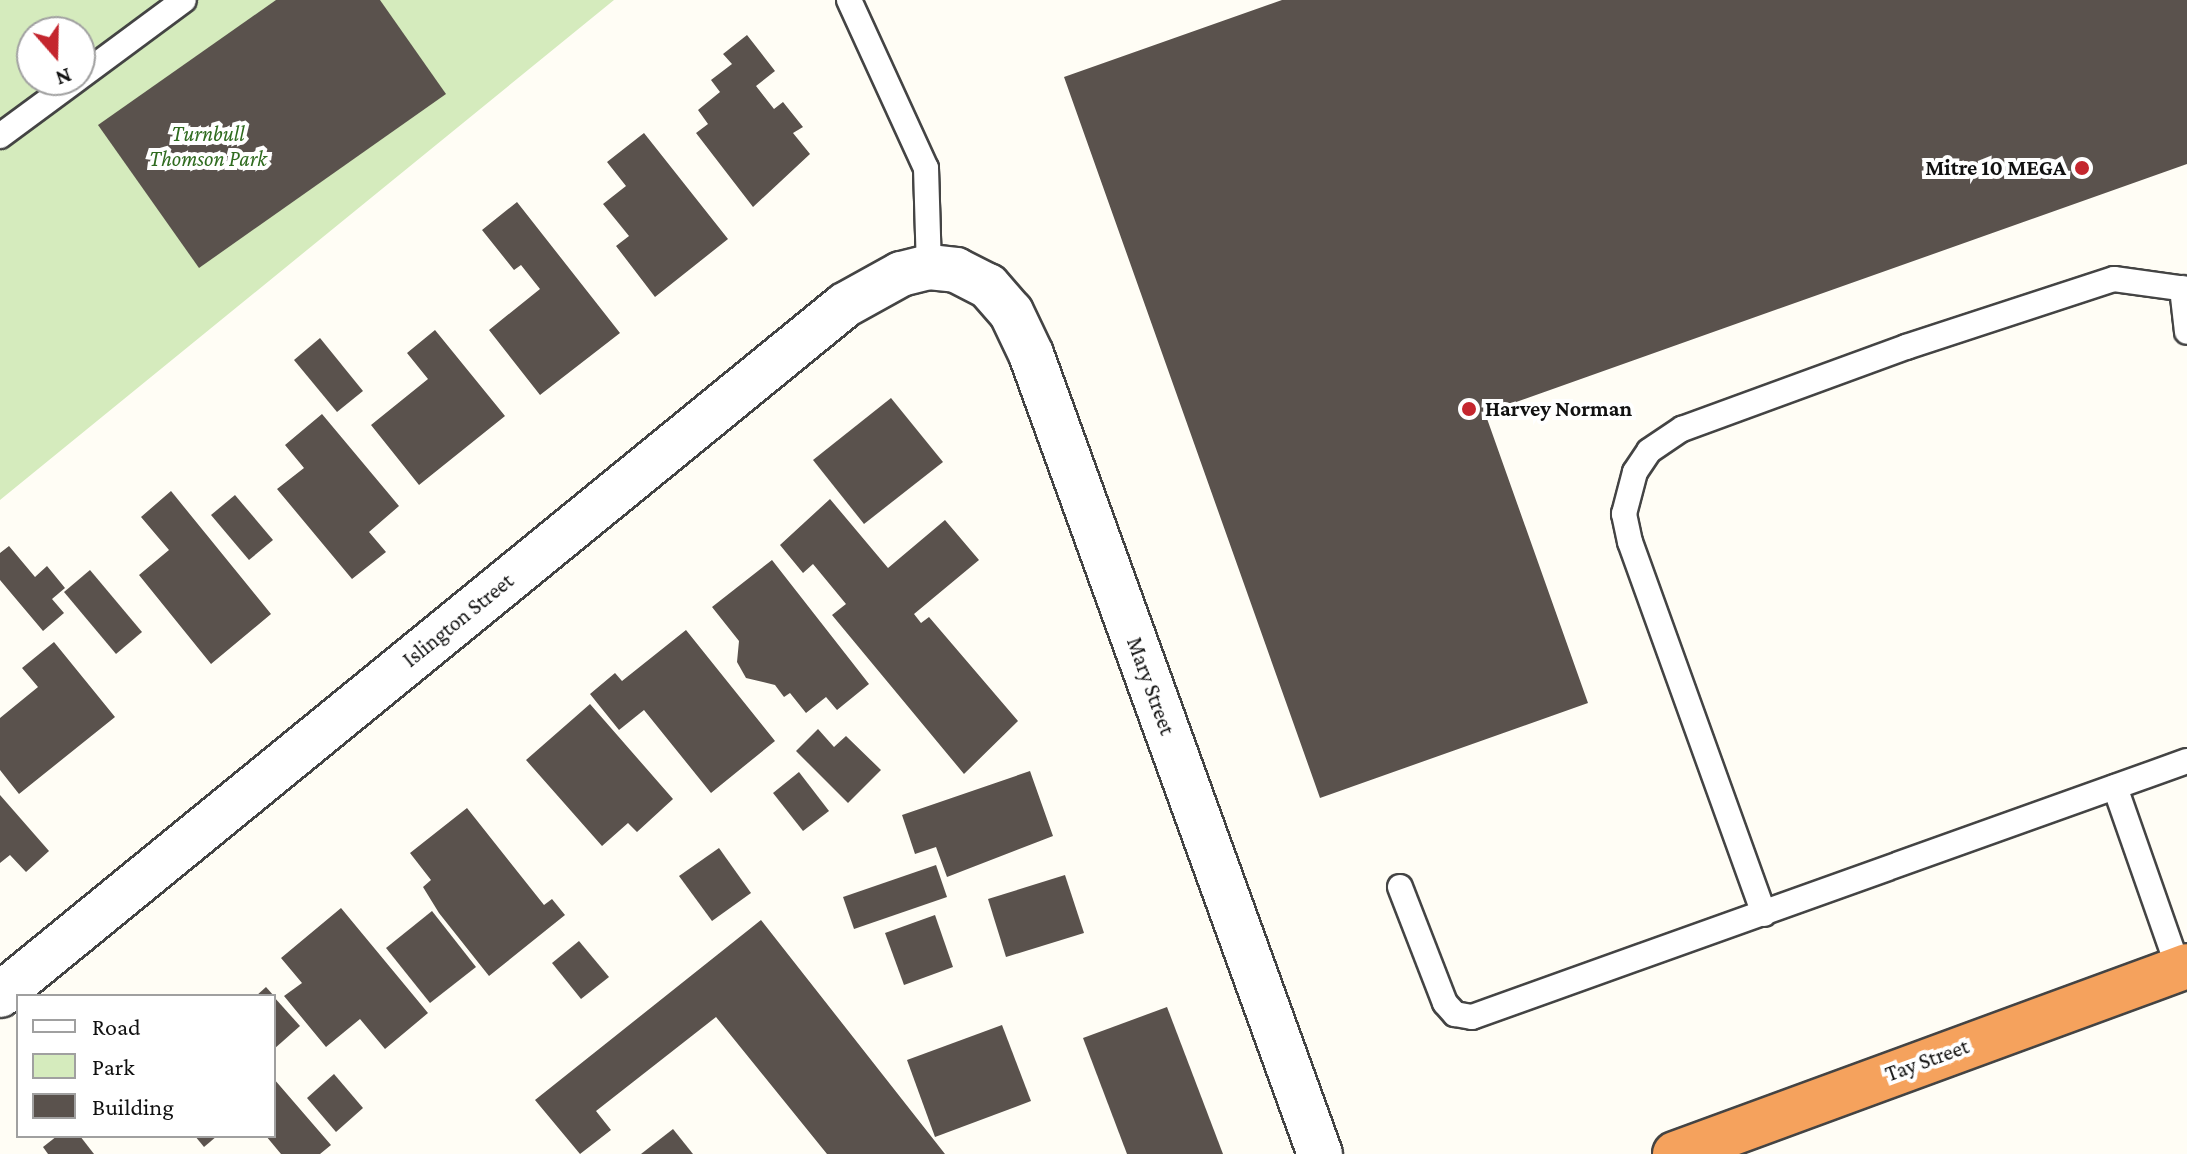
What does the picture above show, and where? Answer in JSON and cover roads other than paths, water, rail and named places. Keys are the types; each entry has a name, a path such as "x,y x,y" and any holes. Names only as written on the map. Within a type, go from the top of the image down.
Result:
{"highway":[{"name":"Tay Street","path":"1675,1154 2185,971"}],"street":[{"name":"Islington Street","path":"0,995 810,332 872,286 929,267"},
{"name":"Mary Street","path":"929,267 956,270 988,286 1011,312 1031,354 1320,1154"}],"lane":[{"path":"96,65 184,0"},
{"path":"849,0 926,168 929,267"},
{"path":"0,136 54,96"},
{"path":"1764,914 1630,542 1624,514 1635,472 1649,451 1682,429 2028,307 2127,277 2184,288 2187,332"},
{"path":"1400,887 1445,1003 1455,1014 1472,1017 2187,761"},
{"path":"2115,787 2185,971"}],"place":[{"name":"Mitre 10 MEGA","path":"2082,168"},
{"name":"Harvey Norman","path":"1469,409"}],"park label":[{"name":"Turnbull Thomson Park","path":"208,146"}]}
